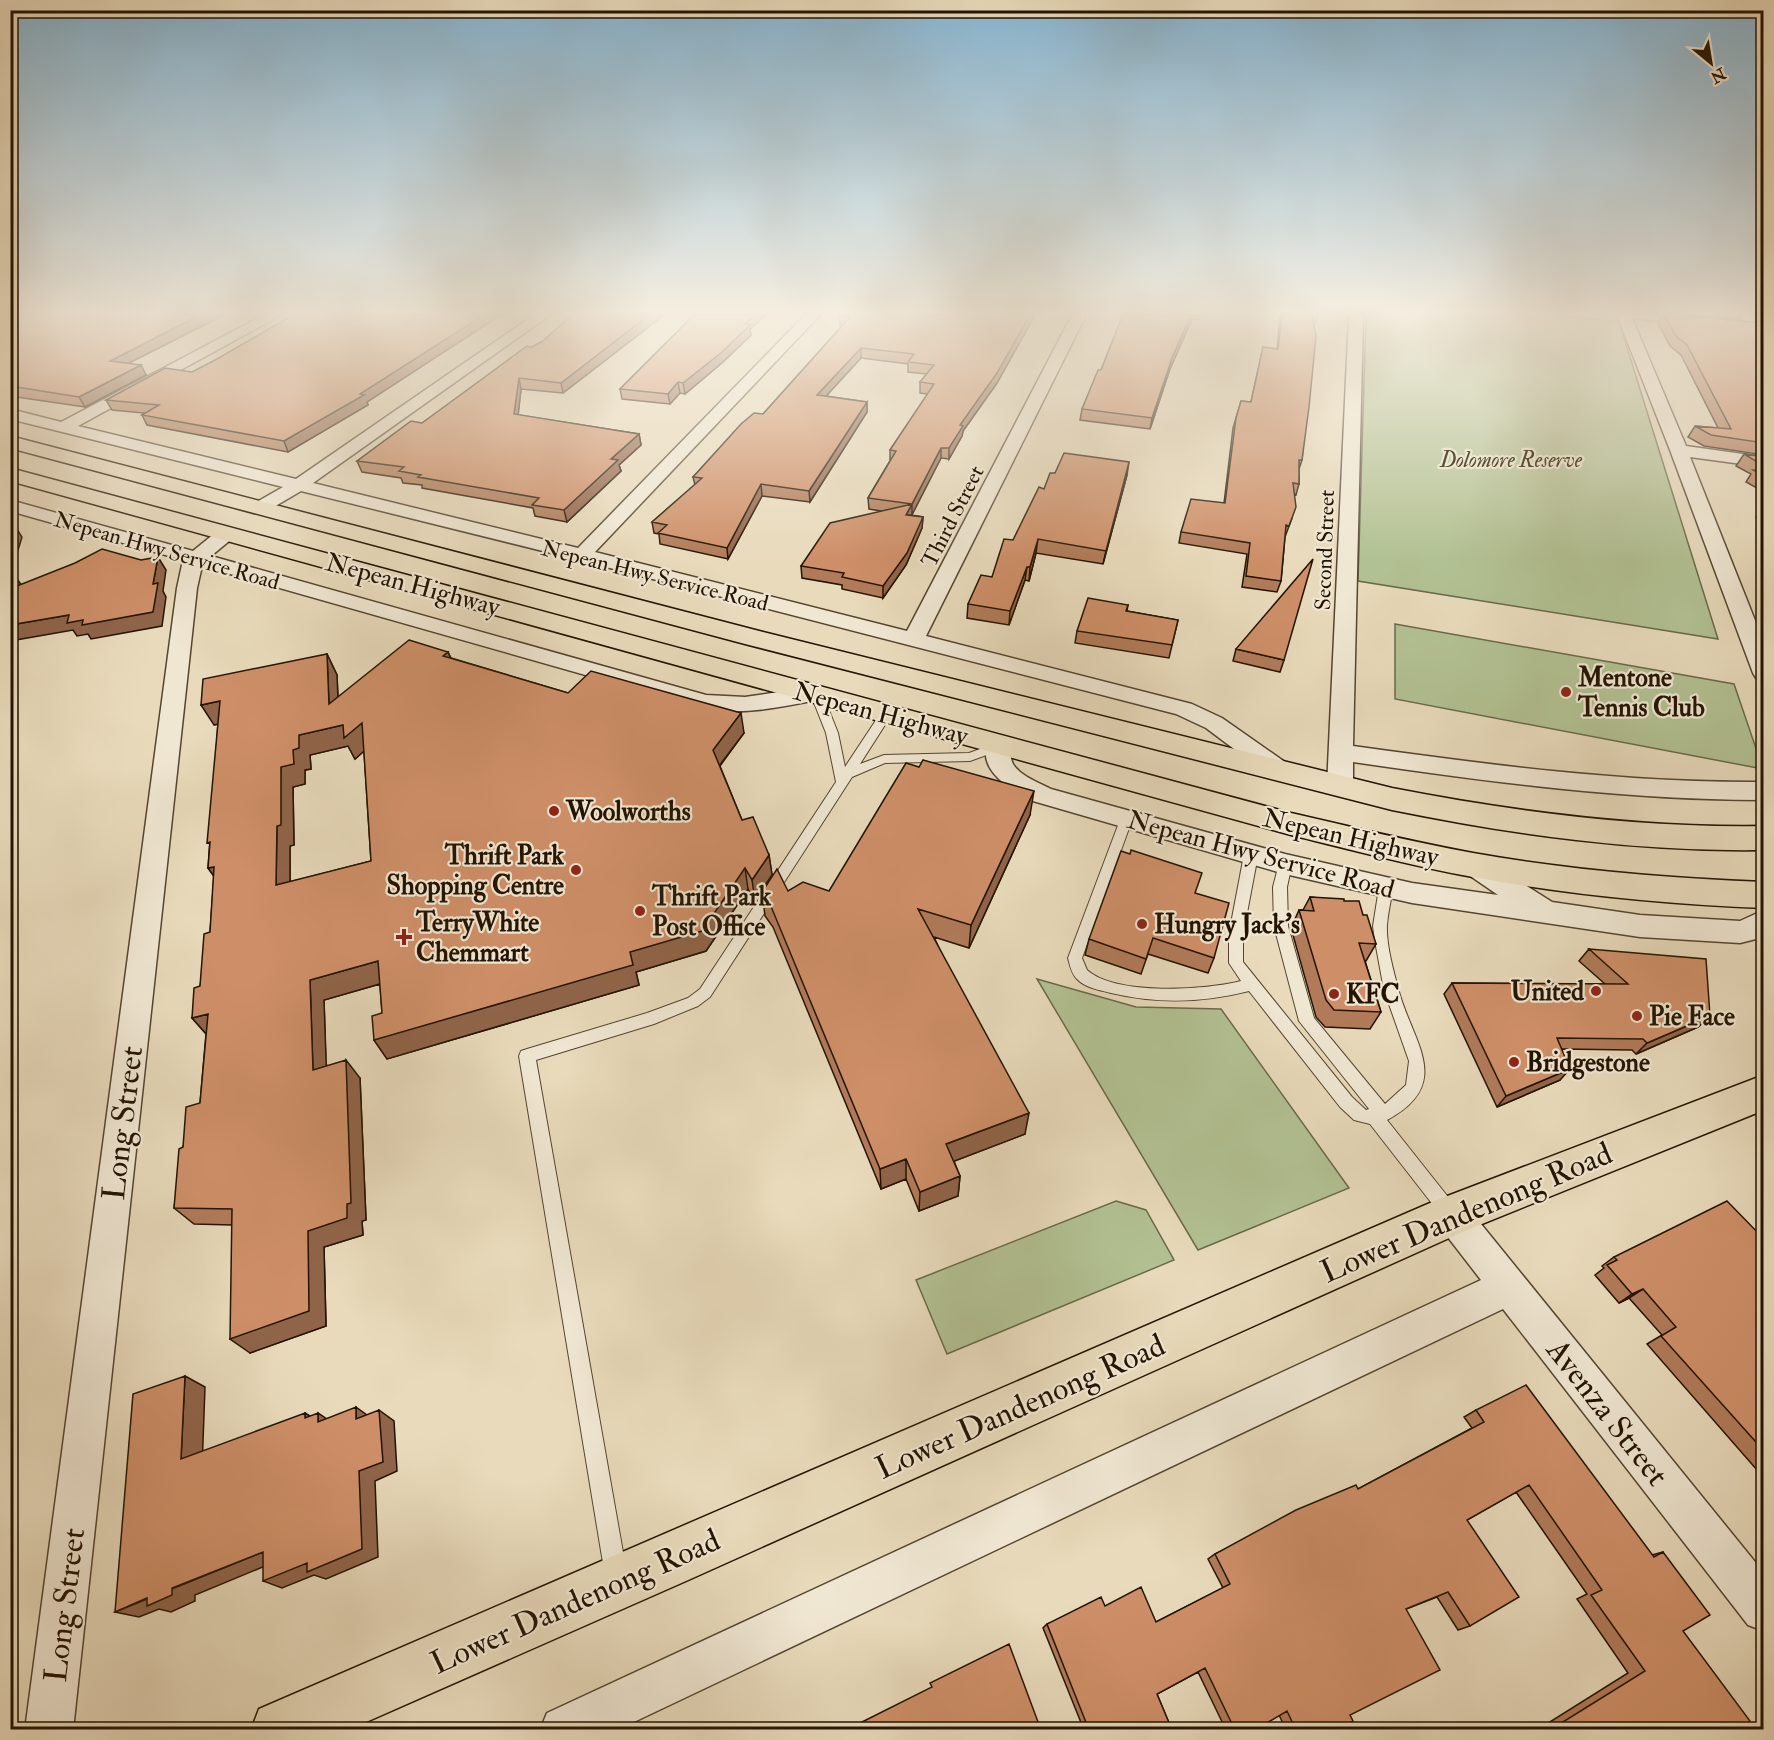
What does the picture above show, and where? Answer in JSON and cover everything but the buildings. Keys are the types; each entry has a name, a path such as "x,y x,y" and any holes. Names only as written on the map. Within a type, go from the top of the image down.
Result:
{"main road":[{"name":"Nepean Highway","path":"10,442 754,638 1340,787 1480,816 1590,830 1686,839 1764,838"},
{"name":"Nepean Highway","path":"10,474 1291,824 1472,864 1541,876 1633,887 1764,895"},
{"path":"261,507 244,518 246,524 269,545"},
{"path":"886,714 910,677"},
{"name":"Lower Dandenong Road","path":"280,1730 1452,1215 1764,1092"}],"street":[{"path":"63,426 120,396"},
{"path":"261,507 299,486 427,396"},
{"path":"582,555 735,396"},
{"name":"Third Street","path":"914,641 1038,396"},
{"name":"Second Street","path":"1340,787 1343,753 1354,396"},
{"path":"1657,396 1764,673"},
{"name":"Nepean Hwy Service Road","path":"10,414 582,555 1188,710 1222,729 1283,773"},
{"path":"1679,450 1764,462"},
{"name":"Nepean Hwy Service Road","path":"10,505 713,703 748,704 815,695"},
{"path":"195,557 227,533"},
{"name":"Long Street","path":"49,1730 187,588 191,563 195,557"},
{"name":"Nepean Hwy Service Road","path":"999,746 1003,767 1042,795 1251,855 1386,888 1551,915 1660,928 1731,932 1754,928 1764,921"},
{"path":"1343,753 1503,775 1605,786 1702,792 1764,791"},
{"name":"Nepean Hwy Service Road","path":"1472,864 1551,915"},
{"name":"Avenza Street","path":"1452,1215 1764,1609"},
{"path":"564,1730 1508,1287"}],"lane":[{"path":"815,695 832,733 845,779"},
{"path":"617,1583 528,1056 649,1019 693,1002 705,993 886,714"},
{"path":"845,779 884,759 970,757 999,746"},
{"path":"1126,820 1075,958 1078,970 1093,982 1147,995 1198,995 1229,991 1251,984"},
{"path":"1251,855 1236,934 1235,953 1239,968 1346,1102 1360,1115 1379,1115 1399,1104 1413,1089 1417,1074 1417,1061 1391,990 1382,942 1380,926 1386,888"},
{"path":"1285,864 1280,887 1281,926 1307,1021 1452,1215"}],"green space":[{"name":"Dolomore Reserve","path":"1364,396 1642,396 1718,639 1358,581"},
{"name":"Mentone Tennis Club","path":"1395,624 1734,684 1763,769 1395,699"},
{"path":"1037,979 1136,1007 1221,1009 1349,1188 1198,1250"},
{"path":"1116,1201 1146,1210 1174,1260 947,1354 916,1280"}],"place":[{"name":"Mentone Tennis Club","path":"1566,692"},
{"name":"Woolworths","path":"554,811"},
{"name":"Thrift Park Shopping Centre","path":"576,870"},
{"name":"Thrift Park Post Office","path":"640,911"},
{"name":"Hungry Jack's","path":"1142,924"},
{"name":"TerryWhite Chemmart","path":"404,937"},
{"name":"United","path":"1596,991"},
{"name":"KFC","path":"1334,994"},
{"name":"Pie Face","path":"1637,1016"},
{"name":"Bridgestone","path":"1514,1062"}]}
